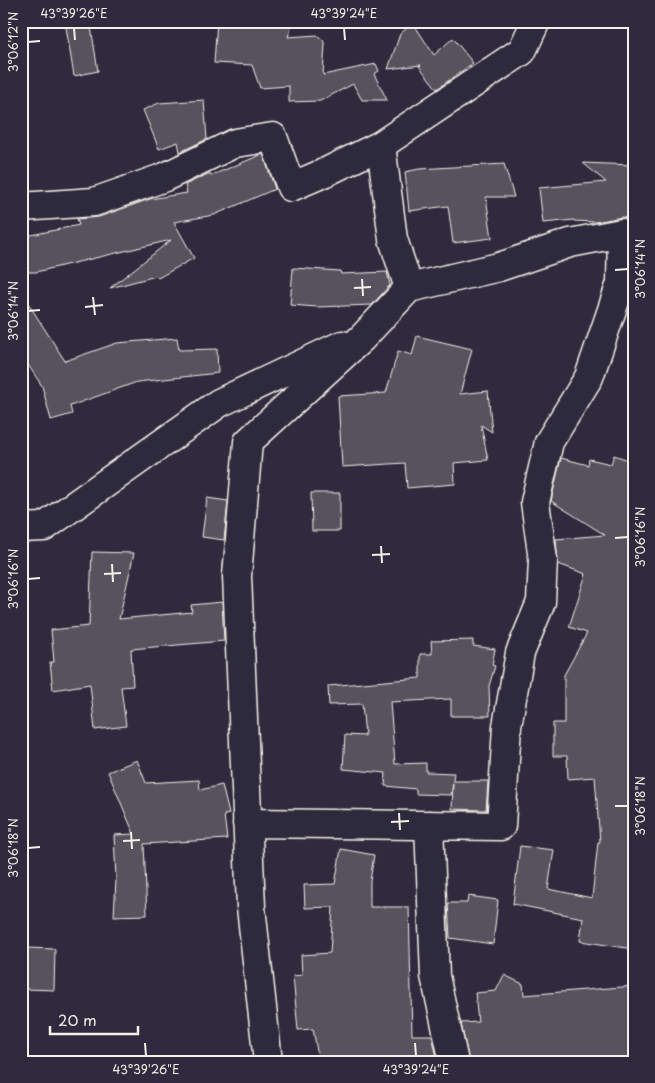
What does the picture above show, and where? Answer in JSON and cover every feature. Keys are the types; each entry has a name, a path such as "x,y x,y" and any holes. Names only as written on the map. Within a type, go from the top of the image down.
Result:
{"street":[{"path":"21,207 94,202 165,177 235,143 273,137 291,186 326,172 380,145 522,50 536,21"},
{"path":"380,145 393,239 408,288"},
{"path":"247,822 500,826 507,726 520,653 541,602 543,560 535,502 548,442 589,377 621,283 628,234 570,243 499,267 408,288 367,333 248,442 237,576 247,822 251,907 268,1062"},
{"path":"21,528 44,527 219,403 367,333"},
{"path":"429,825 435,976 454,1062"}],"building":[{"path":"65,21 90,21 98,71 74,76"},
{"path":"217,21 293,21 288,37 317,35 323,40 325,45 323,75 376,64 379,71 374,74 387,100 362,100 353,84 320,101 289,102 289,86 260,88 252,65 214,63"},
{"path":"413,23 434,55 453,38 473,63 437,89 419,66 421,65 388,69 400,34"},
{"path":"204,100 207,139 180,152 178,142 159,149 143,110 159,103"},
{"path":"263,154 275,189 214,215 174,222 194,258 158,278 156,276 110,288 171,240 36,272 24,272 22,237 79,225 77,219 99,217 150,199 187,193 185,185 210,173 210,176"},
{"path":"583,163 632,165 631,169 634,169 634,219 622,217 595,222 574,220 543,223 539,188 606,182"},
{"path":"504,164 514,197 486,197 492,238 453,243 448,206 409,211 405,172 419,169"},
{"path":"293,268 340,271 341,274 387,272 390,285 372,305 317,307 290,305"},
{"path":"21,292 65,361 117,343 177,338 179,350 217,349 218,373 137,382 70,406 72,414 51,420 42,386 21,354"},
{"path":"417,336 472,349 460,394 488,391 492,432 481,425 488,460 454,463 455,484 407,488 405,463 342,467 338,396 386,393 398,351 412,355"},
{"path":"614,455 634,462 634,949 580,941 583,918 513,904 520,846 554,850 548,889 592,898 598,842 600,842 595,777 568,779 567,756 553,756 553,723 564,723 564,675 587,633 569,627 586,574 558,564 556,539 605,535 551,501 561,458 588,465 589,459 611,464"},
{"path":"311,493 340,493 340,531 312,531"},
{"path":"207,498 228,501 224,540 202,537"},
{"path":"92,552 134,553 119,619 192,612 191,605 222,602 224,641 131,649 133,686 121,687 126,726 95,730 90,684 53,690 50,662 54,662 51,630 89,626"},
{"path":"473,640 473,646 495,649 492,665 495,666 489,686 490,716 451,716 451,699 390,702 395,764 426,763 426,772 454,773 453,781 488,781 486,810 452,809 453,783 451,795 416,794 416,789 385,786 386,773 343,769 345,735 365,736 362,704 329,705 328,686 420,678 420,654 432,654 431,641"},
{"path":"137,760 146,783 199,780 200,790 222,785 229,814 224,815 227,839 144,844 147,915 114,916 116,879 114,835 134,834 108,772"},
{"path":"341,849 374,855 370,881 370,907 409,907 412,1035 432,1035 438,1062 319,1062 313,1029 298,1030 293,976 302,975 301,955 330,953 333,907 305,908 304,885 335,884"},
{"path":"468,896 498,900 493,944 450,938 448,903 467,903"},
{"path":"25,948 55,949 54,990 24,989"},
{"path":"504,975 523,984 524,995 634,986 634,1062 469,1062 461,1023 478,1022 475,993 496,991"}]}
